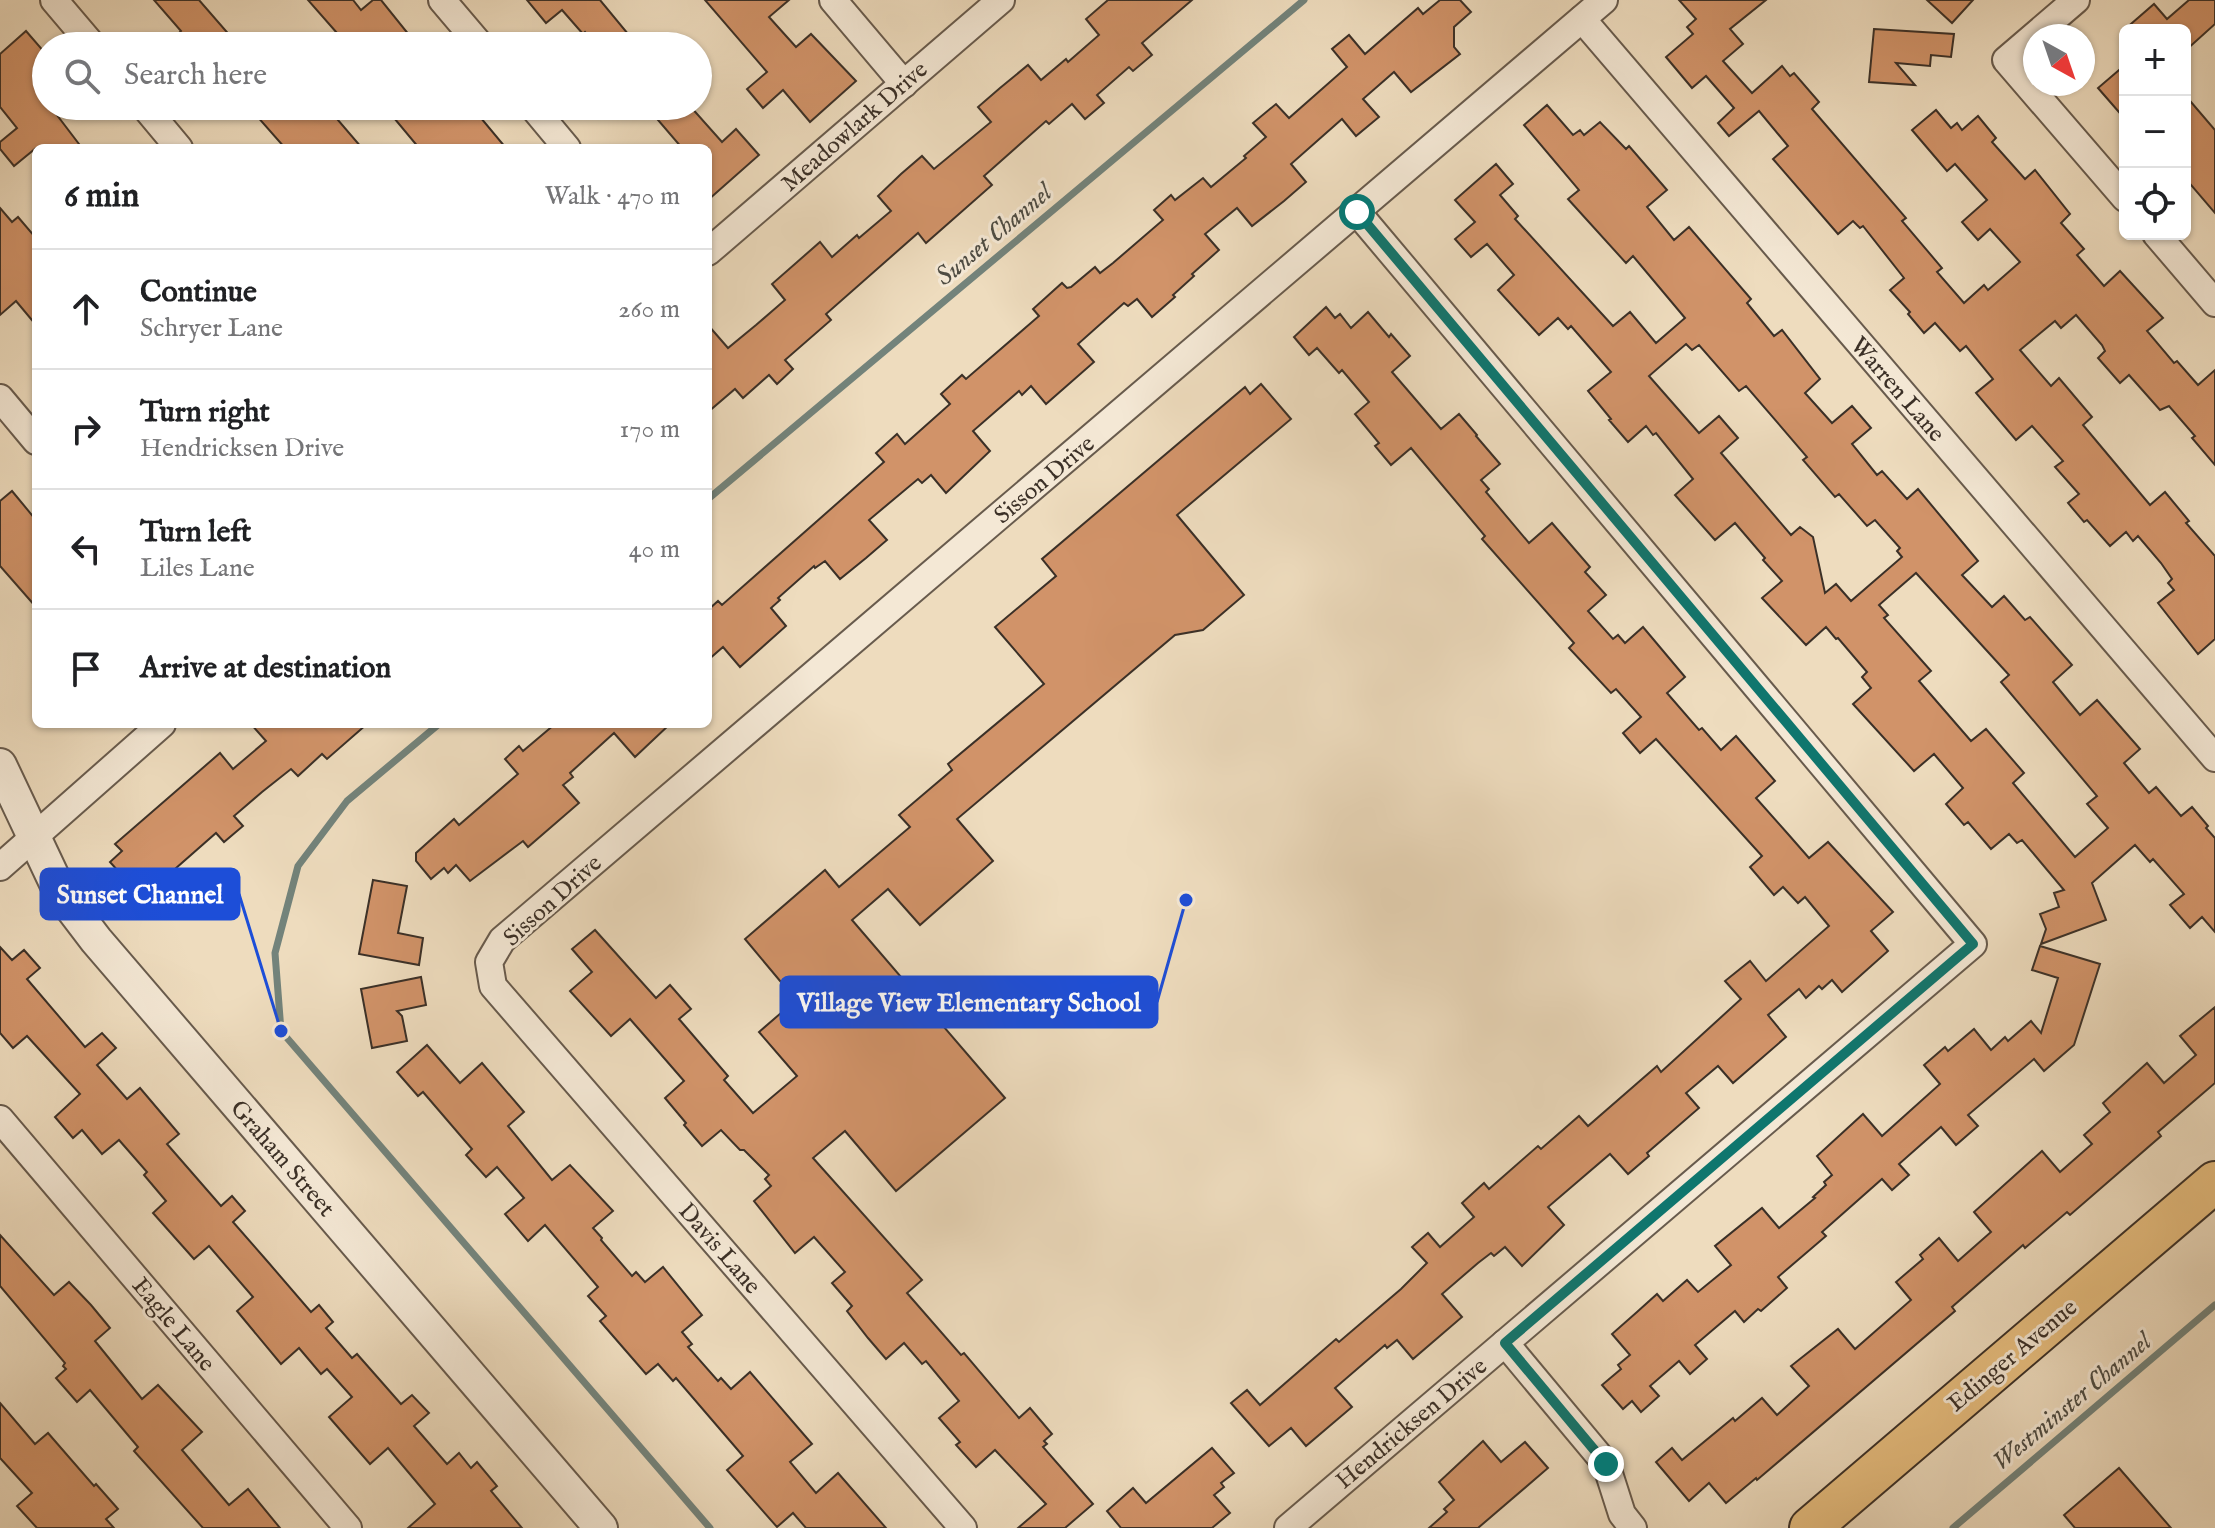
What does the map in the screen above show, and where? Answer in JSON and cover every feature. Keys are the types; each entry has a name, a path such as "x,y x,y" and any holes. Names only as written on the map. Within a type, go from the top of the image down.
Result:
{"main road":[{"name":"Edinger Avenue","path":"1810,1528 2215,1182"}],"street":[{"path":"54,0 81,32"},
{"path":"442,0 469,32"},
{"path":"833,0 904,84"},
{"name":"Meadowlark Drive","path":"712,249 1001,0"},
{"name":"Sisson Drive","path":"489,962 502,940 1604,0"},
{"path":"2076,0 2006,60 2119,191"},
{"name":"Warren Lane","path":"1582,19 2213,751"},
{"path":"156,120 176,144"},
{"path":"544,120 564,144"},
{"name":"Hendricksen Drive","path":"1288,1528 1973,944 1357,212"},
{"path":"2161,240 2215,303"},
{"path":"0,398 32,436"},
{"path":"0,867 157,728"},
{"name":"Graham Street","path":"0,765 61,894 96,940 601,1528"},
{"name":"Davis Lane","path":"489,962 493,986 963,1528"},
{"name":"Eagle Lane","path":"0,1119 348,1528"},
{"path":"1505,1343 1606,1464 1622,1514 1633,1528"}],"building":[{"path":"154,0 199,0 227,32 180,32"},
{"path":"308,0 353,0 361,10 373,0 381,0 407,32 336,32"},
{"path":"527,0 600,0 626,32 581,32 562,10 546,23"},
{"path":"705,0 789,0 769,17 796,47 811,34 856,81 810,122 783,90 763,108 747,89 767,72"},
{"path":"1108,0 1192,0 1142,43 1152,55 1133,71 1129,67 1097,95 1104,103 1085,119 1072,104 1049,124 1046,121 984,176 992,185 926,243 918,233 826,314 831,320 785,360 793,369 777,384 769,375 743,398 735,389 712,409 712,330 728,348 785,300 772,284 820,242 832,257 891,211 878,196 922,156 934,169 991,122 978,107 1000,88 1028,65 1041,80 1099,35 1086,19"},
{"path":"1440,0 1460,0 1471,12 1454,27 1454,47 1460,54 1411,92 1394,72 1363,99 1379,117 1356,136 1342,119 1291,164 1306,182 1252,226 1237,208 1205,234 1219,250 1152,317 1137,299 1128,306 1124,303 1078,344 1094,362 1046,404 1031,386 1022,395 1019,391 973,431 990,451 946,493 931,475 922,483 918,479 869,520 887,540 866,558 840,579 825,561 814,566 778,598 780,600 771,608 786,626 740,667 723,647 712,657 712,606 718,601 722,605 884,462 876,453 897,434 905,444 950,404 941,394 962,375 966,379 1039,316 1033,309 1062,283 1067,288 1071,287 1095,267 1100,273 1113,263 1163,220 1154,210 1171,195 1175,200 1203,178 1211,187 1246,158 1244,156 1266,137 1253,123 1276,104 1289,118 1347,67 1332,49 1349,35 1365,54 1418,8 1423,14"},
{"path":"1679,0 1766,0 1730,29 1743,44 1723,61 1752,93 1782,66 1790,76 1794,73 1819,102 1812,109 1906,218 1902,221 1942,268 1937,272 1964,303 1984,285 1988,290 2020,262 1990,229 1978,240 1962,222 1987,200 1955,164 1947,171 1912,130 1936,110 1951,128 1957,123 1962,130 1978,116 1996,138 1992,142 2025,179 2035,170 2070,214 2061,223 2084,249 2077,255 2104,286 2120,271 2163,318 2147,331 2174,363 2177,361 2198,385 2215,370 2215,465 2169,406 2160,410 2129,375 2120,383 2098,358 2105,351 2102,345 2076,315 2061,328 2055,321 2020,350 2051,386 2059,378 2092,417 2083,425 2150,505 2165,492 2189,521 2186,523 2215,556 2215,639 2198,654 2158,603 2174,590 2168,583 2172,579 2161,563 2138,536 2133,541 2126,532 2110,546 2087,520 2084,522 2068,503 2079,494 2055,467 2063,461 2032,426 2016,440 1976,393 1993,379 1966,346 1960,351 1935,323 1924,333 1890,290 1904,278 1863,226 1860,228 1853,221 1838,234 1773,159 1788,146 1759,111 1729,136 1718,123 1734,108 1706,76 1692,88 1666,57 1693,34 1687,27 1696,19"},
{"path":"1927,0 1973,0 1952,23"},
{"path":"2189,0 2215,0 2215,24 2191,46 2191,24 2131,24 2154,4 2167,19"},
{"path":"1874,29 1954,34 1951,57 1931,55 1930,66 1896,63 1915,85 1869,82"},
{"path":"26,31 32,38 32,120 61,120 79,144 32,144 32,151 14,166 0,149 0,142 17,128 0,107 0,54"},
{"path":"2119,70 2119,112 2098,88"},
{"path":"2191,102 2215,130 2215,213 2191,185"},
{"path":"1547,105 1573,135 1580,130 1584,135 1600,122 1626,149 1629,146 1667,190 1647,207 1674,240 1689,227 1751,299 1747,303 1774,336 1782,330 1820,379 1805,393 1832,423 1852,406 1871,428 1852,444 1877,475 1882,471 1907,499 1918,489 1978,561 1962,575 1992,607 2004,596 2025,620 2030,617 2072,665 2053,682 2080,715 2097,700 2140,749 2124,763 2149,793 2156,787 2181,816 2192,807 2208,826 2206,828 2215,838 2215,932 2202,917 2190,928 2170,905 2184,894 2153,859 2150,862 2135,845 2092,883 2106,920 2041,944 2046,929 2040,914 2059,907 2054,893 2064,890 2022,840 2017,843 2009,834 1991,849 1968,822 1964,825 1946,804 1963,788 1934,754 1914,771 1853,704 1871,688 1862,677 1867,672 1838,638 1826,627 1806,645 1762,598 1782,581 1735,523 1715,540 1675,495 1693,479 1656,433 1653,435 1646,426 1628,442 1609,420 1588,391 1611,372 1571,326 1568,329 1558,318 1539,335 1498,290 1514,275 1487,244 1471,257 1455,239 1475,222 1455,200 1496,164 1513,184 1500,195 1518,216 1515,219 1613,326 1630,312 1656,343 1685,318 1633,256 1626,263 1568,199 1579,190 1524,125","holes":["1686,344 1692,350 1699,345 1739,391 1746,386 1807,457 1803,460 1835,497 1839,494 1867,526 1875,520 1900,548 1897,551 1902,557 1851,601 1836,584 1825,593 1813,537 1800,527 1791,535 1721,453 1738,438 1719,416 1699,433 1649,376","1916,573 2009,675 2001,682 2097,796 2087,804 2108,828 2075,857 2013,783 2024,773 1986,729 1971,741 1919,681 1931,671 1884,618 1888,615 1879,605"]},
{"path":"260,120 338,120 359,144 281,144"},
{"path":"396,120 483,120 503,144 416,144"},
{"path":"658,120 702,120 722,142 736,129 759,155 712,196 712,144 679,144"},
{"path":"0,208 12,222 18,217 32,233 32,320 16,301 0,315"},
{"path":"1326,307 1335,318 1340,314 1351,328 1368,312 1389,337 1391,334 1410,356 1392,372 1441,429 1459,414 1477,435 1500,464 1481,480 1489,489 1486,492 1529,543 1552,523 1590,567 1585,572 1606,595 1588,611 1613,639 1618,635 1625,643 1643,627 1685,677 1667,693 1721,750 1736,736 1775,781 1756,798 1809,858 1828,842 1893,912 1871,931 1888,951 1842,992 1832,980 1822,989 1819,986 1806,998 1799,989 1768,1015 1786,1037 1733,1083 1718,1066 1686,1093 1699,1108 1647,1153 1649,1156 1628,1174 1610,1154 1548,1207 1564,1225 1522,1266 1505,1247 1494,1256 1491,1253 1442,1294 1462,1317 1413,1359 1397,1340 1387,1348 1385,1345 1335,1388 1352,1407 1306,1446 1291,1428 1269,1446 1231,1403 1247,1390 1260,1405 1336,1339 1339,1342 1401,1289 1427,1263 1412,1247 1428,1233 1440,1247 1474,1217 1462,1203 1484,1183 1489,1189 1538,1146 1541,1149 1579,1116 1588,1126 1657,1066 1661,1072 1741,999 1725,981 1750,961 1766,981 1829,926 1805,897 1798,903 1783,887 1774,895 1750,867 1762,856 1656,739 1640,753 1623,733 1641,717 1616,689 1611,693 1569,648 1574,643 1482,539 1485,536 1411,448 1391,465 1375,446 1379,443 1355,414 1369,402 1342,370 1339,373 1317,348 1309,355 1294,337"},
{"path":"1261,384 1291,419 1177,515 1244,595 1203,630 1175,635 957,819 993,861 920,925 888,889 852,920 1005,1098 896,1191 845,1131 813,1158 922,1280 907,1293 961,1355 964,1353 1019,1418 1030,1408 1052,1434 1044,1441 1047,1444 1043,1447 1093,1504 1065,1528 1018,1528 1046,1504 995,1450 976,1467 956,1445 960,1442 939,1418 959,1401 926,1361 922,1364 904,1343 886,1359 847,1311 852,1306 832,1283 845,1272 814,1237 795,1253 754,1201 771,1186 765,1179 769,1175 721,1130 702,1146 684,1125 686,1123 665,1098 684,1081 630,1019 611,1036 570,991 592,972 572,949 595,930 656,998 670,985 691,1009 679,1019 728,1076 724,1080 753,1113 797,1076 759,1032 796,1000 745,939 825,870 839,887 910,827 899,815 952,770 948,764 1044,684 995,627 1056,576 1042,559 1245,387 1250,394"},
{"path":"12,491 32,515 32,602 0,566 0,501"},
{"path":"255,728 362,728 327,759 322,754 298,776 291,769 262,792 234,816 243,826 224,842 216,833 159,883 155,878 136,891 110,862 122,851 115,844 220,753 233,769 266,741"},
{"path":"550,728 666,728 635,757 614,733 570,773 573,777 563,785 579,803 528,847 523,841 470,881 456,865 448,873 444,868 431,879 416,861 416,853 454,819 459,825 518,774 505,759 519,746 523,751"},
{"path":"373,880 407,886 398,933 423,938 419,965 359,954"},
{"path":"2040,946 2100,964 2074,1045 2044,1071 2034,1059 1968,1115 1978,1126 1956,1145 1941,1127 1899,1164 1909,1175 1892,1190 1882,1179 1822,1232 1826,1236 1778,1277 1787,1288 1744,1322 1735,1311 1695,1345 1707,1359 1690,1374 1679,1361 1650,1386 1659,1396 1641,1412 1632,1401 1623,1409 1602,1385 1621,1369 1618,1365 1630,1355 1612,1334 1657,1294 1663,1301 1687,1280 1698,1292 1731,1265 1715,1246 1762,1208 1779,1228 1815,1198 1832,1175 1817,1156 1863,1114 1882,1136 1940,1084 1924,1065 1945,1047 1948,1051 1974,1029 1991,1050 2005,1037 2008,1041 2031,1021 2041,1033 2058,978 2032,970"},
{"path":"0,947 12,960 24,950 40,968 27,979 85,1047 102,1033 116,1048 97,1065 127,1099 140,1088 179,1134 167,1144 221,1206 232,1196 245,1211 233,1222 311,1312 319,1305 333,1322 326,1328 352,1358 357,1354 401,1404 412,1395 429,1413 414,1426 447,1464 459,1453 471,1468 477,1462 497,1486 491,1491 522,1528 408,1528 435,1504 388,1448 370,1464 329,1417 352,1397 327,1369 321,1374 299,1348 281,1364 237,1311 253,1297 209,1246 194,1259 153,1213 166,1201 144,1175 147,1172 119,1140 102,1154 82,1130 73,1138 55,1117 80,1094 27,1036 13,1048 0,1033"},
{"path":"421,977 426,1005 397,1011 402,1016 407,1041 372,1048 361,989"},
{"path":"2215,1007 2215,1083 2158,1132 2161,1136 2070,1215 2067,1212 2025,1248 2023,1245 1952,1307 1955,1311 1757,1480 1726,1503 1709,1483 1689,1501 1656,1462 1672,1448 1682,1460 1762,1398 1777,1415 1809,1386 1791,1366 1838,1329 1855,1349 1911,1300 1896,1282 1923,1259 1920,1255 1939,1238 1958,1261 1991,1232 1974,1212 2042,1151 2060,1172 2092,1144 2084,1135 2110,1112 2103,1103 2147,1063 2164,1083 2196,1055 2180,1036"},
{"path":"427,1045 460,1083 482,1063 524,1112 508,1126 552,1180 570,1165 613,1211 593,1228 632,1276 636,1272 645,1282 663,1267 702,1315 682,1332 692,1344 688,1347 718,1381 721,1378 731,1389 750,1372 812,1444 790,1462 816,1493 838,1473 886,1528 806,1528 793,1513 777,1527 727,1470 743,1456 676,1378 673,1381 658,1364 646,1374 600,1321 606,1316 588,1296 598,1287 545,1225 528,1241 505,1214 524,1198 497,1167 486,1177 466,1155 472,1149 423,1092 418,1096 397,1072"},
{"path":"0,1235 54,1295 69,1282 91,1305 110,1328 95,1341 142,1399 158,1385 202,1432 182,1450 229,1505 248,1489 280,1528 203,1528 134,1451 138,1447 90,1390 77,1402 56,1378 66,1369 63,1366 65,1363 0,1286"},
{"path":"0,1403 35,1444 48,1433 94,1486 96,1484 118,1509 106,1519 114,1528 37,1528 17,1506 32,1493 0,1458"},
{"path":"1483,1441 1501,1462 1525,1442 1548,1468 1478,1528 1429,1528 1447,1512 1444,1509 1454,1500 1439,1482"},
{"path":"1212,1448 1234,1473 1221,1483 1224,1487 1214,1495 1230,1513 1212,1528 1121,1528 1107,1511 1133,1488 1146,1503"},
{"path":"2119,1468 2171,1528 2075,1528 2064,1515"}],"waterway":[{"name":"Sunset Channel","path":"712,496 1304,0"},
{"name":"Sunset Channel","path":"434,728 347,801 298,866 275,953 281,1031 710,1528"},
{"name":"Westminster Channel","path":"1953,1528 2215,1305"}],"place":[{"name":"Village View Elementary School","path":"1186,900"},
{"name":"Sunset Channel","path":"281,1031"}],"route":[{"path":"1357,212 1973,944 1505,1343 1606,1464"}]}
